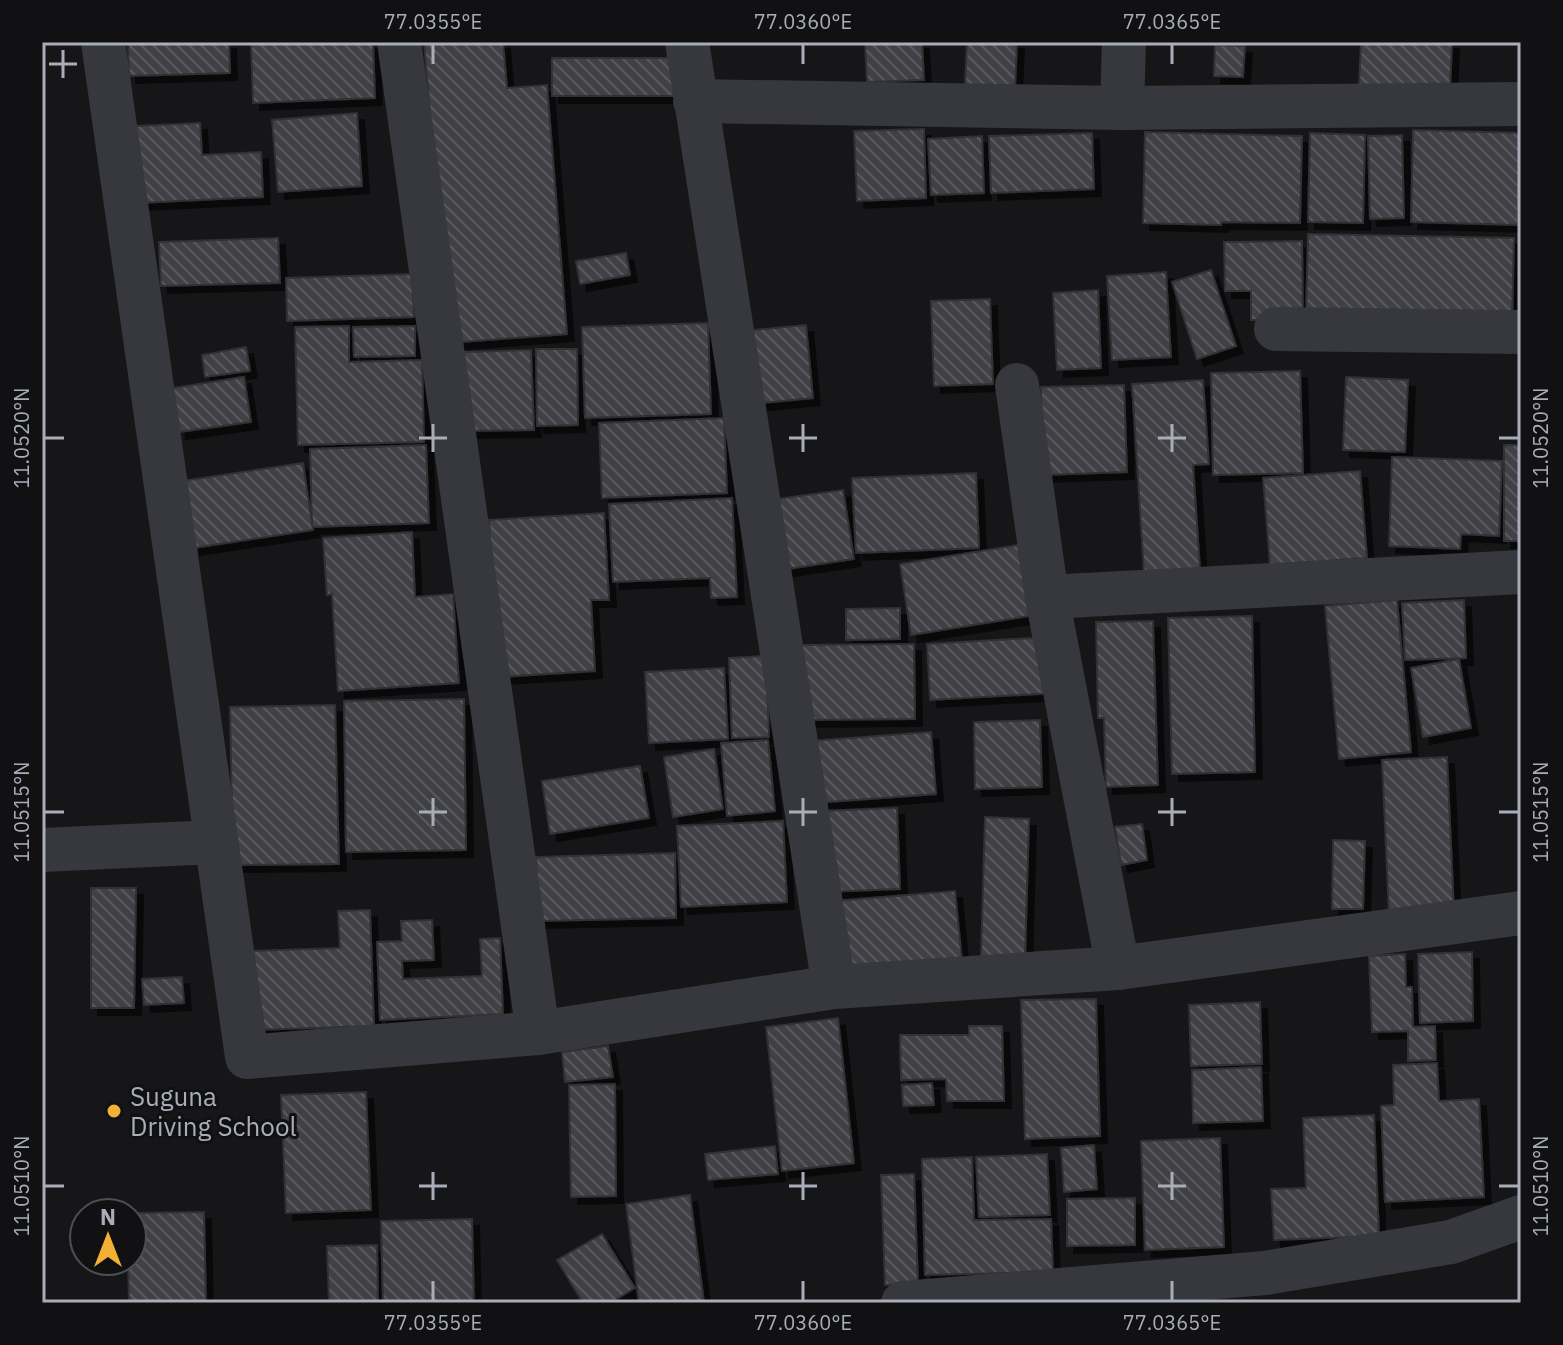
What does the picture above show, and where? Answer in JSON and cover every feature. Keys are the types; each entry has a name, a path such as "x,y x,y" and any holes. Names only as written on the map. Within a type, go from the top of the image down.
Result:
{"street":[{"path":"103,42 247,1057 538,1033 834,987 1118,968 1521,913"},
{"path":"399,42 538,1033"},
{"path":"687,42 834,987"},
{"path":"1122,108 1124,42"},
{"path":"695,101 1122,108 1521,104"},
{"path":"1276,329 1521,332"},
{"path":"1017,385 1047,597 1118,968"},
{"path":"1047,597 1521,572"},
{"path":"42,850 215,842"},
{"path":"903,1303 1265,1273 1451,1242 1521,1217"}],"building":[{"path":"128,42 229,42 230,73 129,76"},
{"path":"251,42 373,42 375,98 253,103"},
{"path":"424,42 503,42 507,88 547,85 567,334 449,343"},
{"path":"865,42 922,42 924,80 867,82"},
{"path":"967,42 1017,42 1015,87 965,85"},
{"path":"1361,42 1452,42 1450,88 1359,85"},
{"path":"1215,45 1245,46 1243,77 1214,76"},
{"path":"552,58 677,58 677,96 552,96"},
{"path":"357,113 362,186 278,192 272,120"},
{"path":"200,123 202,155 261,152 263,197 139,203 136,126"},
{"path":"924,129 926,198 857,201 854,131"},
{"path":"1413,130 1521,133 1518,225 1411,222"},
{"path":"1145,132 1302,136 1300,223 1143,223"},
{"path":"1092,133 1094,189 991,193 989,136"},
{"path":"1310,133 1365,135 1363,223 1308,222"},
{"path":"1402,135 1404,218 1370,219 1368,136"},
{"path":"982,136 984,193 931,195 928,139"},
{"path":"1308,234 1514,238 1512,323 1306,318"},
{"path":"278,238 280,283 161,286 159,242"},
{"path":"1302,241 1303,320 1251,320 1251,291 1225,291 1224,242"},
{"path":"626,253 630,275 580,284 576,261"},
{"path":"1211,270 1236,346 1197,359 1172,282"},
{"path":"1166,272 1171,357 1112,360 1107,276"},
{"path":"412,274 414,317 287,321 286,278"},
{"path":"1098,290 1101,368 1057,370 1053,293"},
{"path":"990,299 993,384 934,386 931,301"},
{"path":"708,323 711,414 585,418 582,327"},
{"path":"806,325 813,398 751,404 743,331"},
{"path":"349,326 349,362 422,360 424,442 298,445 295,327"},
{"path":"415,326 415,356 354,357 353,327"},
{"path":"246,347 250,371 205,377 202,355"},
{"path":"536,349 577,349 578,425 537,426"},
{"path":"531,350 534,430 466,431 464,352"},
{"path":"1300,371 1303,473 1213,475 1211,373"},
{"path":"244,377 251,422 179,432 173,388"},
{"path":"1346,377 1408,380 1405,452 1343,450"},
{"path":"1203,380 1209,464 1193,465 1200,570 1144,573 1132,384"},
{"path":"1124,385 1127,472 1043,475 1041,387"},
{"path":"724,418 727,493 602,498 599,423"},
{"path":"426,445 429,523 312,527 310,449"},
{"path":"1504,445 1521,445 1521,541 1504,541"},
{"path":"1392,457 1502,461 1499,536 1461,534 1460,549 1389,546"},
{"path":"303,463 313,530 193,548 182,481"},
{"path":"1360,471 1367,558 1270,565 1263,478"},
{"path":"976,473 979,548 856,553 852,478"},
{"path":"843,490 854,559 780,570 769,500"},
{"path":"732,498 737,597 711,598 710,578 613,582 609,504"},
{"path":"604,513 609,600 591,600 595,671 498,677 489,520"},
{"path":"412,532 415,597 453,594 459,683 338,691 332,594 327,595 323,538"},
{"path":"1018,545 1029,616 911,635 900,564"},
{"path":"1397,600 1411,752 1339,759 1325,606"},
{"path":"1464,600 1466,658 1405,660 1402,603"},
{"path":"900,608 900,639 846,640 846,609"},
{"path":"1252,616 1255,772 1172,774 1168,618"},
{"path":"1153,621 1158,785 1106,787 1104,718 1098,718 1096,622"},
{"path":"1051,637 1055,693 930,700 927,644"},
{"path":"914,644 915,719 798,720 797,645"},
{"path":"766,656 769,737 732,738 729,658"},
{"path":"1459,659 1471,728 1423,737 1411,668"},
{"path":"724,668 728,739 649,743 645,672"},
{"path":"464,699 466,850 346,852 344,701"},
{"path":"335,705 339,864 233,865 230,707"},
{"path":"1040,720 1042,787 975,789 974,722"},
{"path":"931,732 936,794 815,803 810,741"},
{"path":"768,740 775,811 727,816 721,743"},
{"path":"714,749 723,809 673,817 664,757"},
{"path":"1447,757 1454,912 1389,915 1382,760"},
{"path":"640,766 649,818 550,834 542,781"},
{"path":"897,808 900,889 822,892 820,811"},
{"path":"985,817 1029,819 1025,958 981,957"},
{"path":"783,821 787,902 681,907 677,826"},
{"path":"1142,824 1147,860 1121,865 1115,827"},
{"path":"1333,840 1365,841 1363,909 1332,909"},
{"path":"675,853 676,918 538,921 536,857"},
{"path":"91,888 136,888 134,1008 91,1008"},
{"path":"955,891 962,961 842,972 835,901"},
{"path":"370,910 374,1026 253,1030 250,951 340,948 338,911"},
{"path":"432,920 434,960 402,961 403,979 482,976 480,939 500,938 503,1014 380,1020 377,942 402,941 401,921"},
{"path":"1472,952 1473,1021 1420,1023 1418,954"},
{"path":"1405,954 1406,987 1412,987 1413,1027 1435,1026 1436,1060 1408,1061 1408,1031 1372,1032 1369,956"},
{"path":"182,977 184,1003 144,1005 142,979"},
{"path":"1096,999 1100,1136 1025,1139 1021,1000"},
{"path":"1260,1002 1262,1064 1191,1066 1189,1005"},
{"path":"838,1018 854,1163 782,1171 766,1027"},
{"path":"969,1026 1002,1026 1004,1101 947,1101 946,1079 901,1080 900,1035 969,1035"},
{"path":"608,1046 613,1077 565,1082 562,1052"},
{"path":"1437,1063 1439,1101 1479,1099 1484,1197 1385,1202 1381,1106 1394,1105 1393,1065"},
{"path":"1261,1067 1263,1121 1193,1123 1192,1070"},
{"path":"932,1083 934,1105 903,1106 902,1085"},
{"path":"615,1084 616,1196 571,1197 569,1085"},
{"path":"366,1092 371,1210 286,1213 281,1095"},
{"path":"1374,1115 1379,1236 1274,1240 1271,1189 1306,1188 1303,1118"},
{"path":"1220,1138 1224,1247 1145,1250 1141,1141"},
{"path":"1094,1145 1097,1189 1064,1192 1061,1148"},
{"path":"775,1146 778,1174 708,1180 705,1154"},
{"path":"1047,1154 1050,1215 979,1217 976,1157"},
{"path":"972,1157 974,1220 1051,1219 1053,1272 925,1275 922,1159"},
{"path":"914,1174 918,1284 885,1285 881,1175"},
{"path":"690,1195 704,1303 639,1303 626,1204"},
{"path":"1135,1198 1135,1245 1067,1246 1067,1199"},
{"path":"204,1212 206,1303 129,1303 128,1277 148,1277 148,1213"},
{"path":"472,1219 474,1303 383,1303 381,1221"},
{"path":"602,1234 635,1288 610,1303 583,1303 557,1260"},
{"path":"377,1245 378,1303 329,1303 327,1246"}],"place":[{"name":"Suguna Driving School","path":"114,1111"}]}
